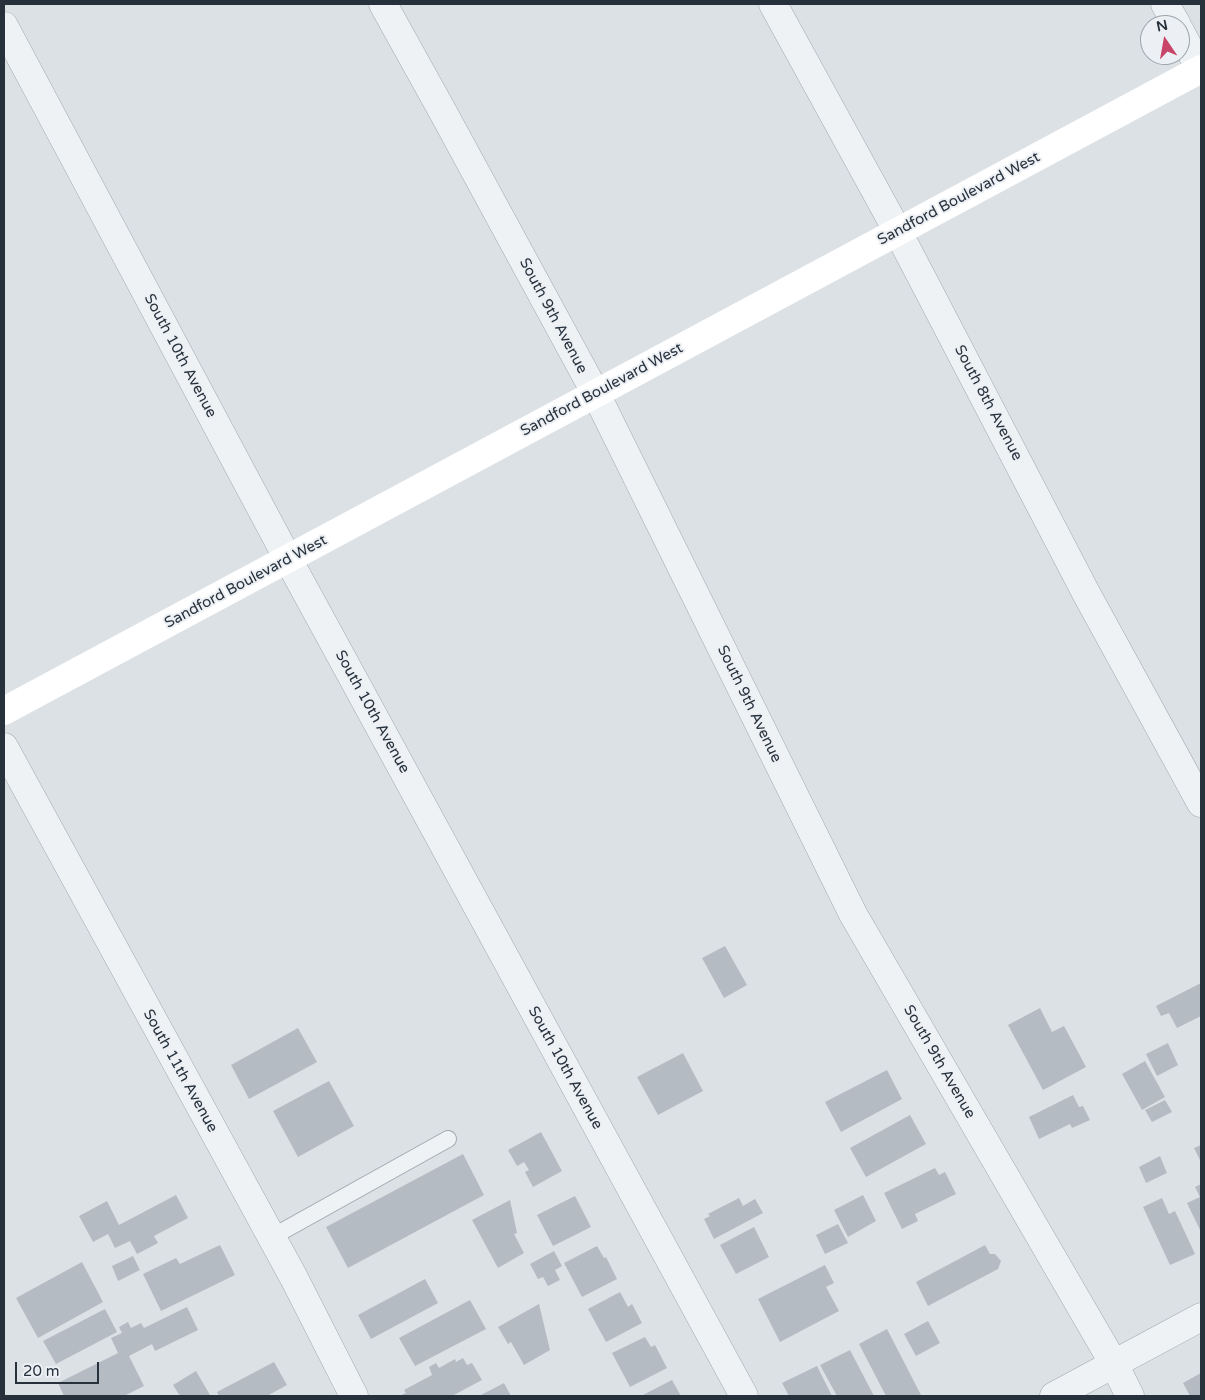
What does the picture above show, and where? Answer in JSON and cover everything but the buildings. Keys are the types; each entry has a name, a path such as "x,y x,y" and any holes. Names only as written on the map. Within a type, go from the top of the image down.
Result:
{"street":[{"name":"South 9th Avenue","path":"383,4 596,394 854,914 1114,1364 1130,1396"},
{"name":"South 8th Avenue","path":"773,4 898,232 1086,592 1201,803"},
{"name":"South 10th Avenue","path":"4,26 288,559 744,1396"},
{"path":"1190,50 1201,70"},
{"name":"Sandford Boulevard West","path":"4,711 1201,70"},
{"name":"South 11th Avenue","path":"4,747 272,1237 354,1396"},
{"path":"1054,1396 1201,1317"}],"lane":[{"path":"272,1237 448,1139"}]}
